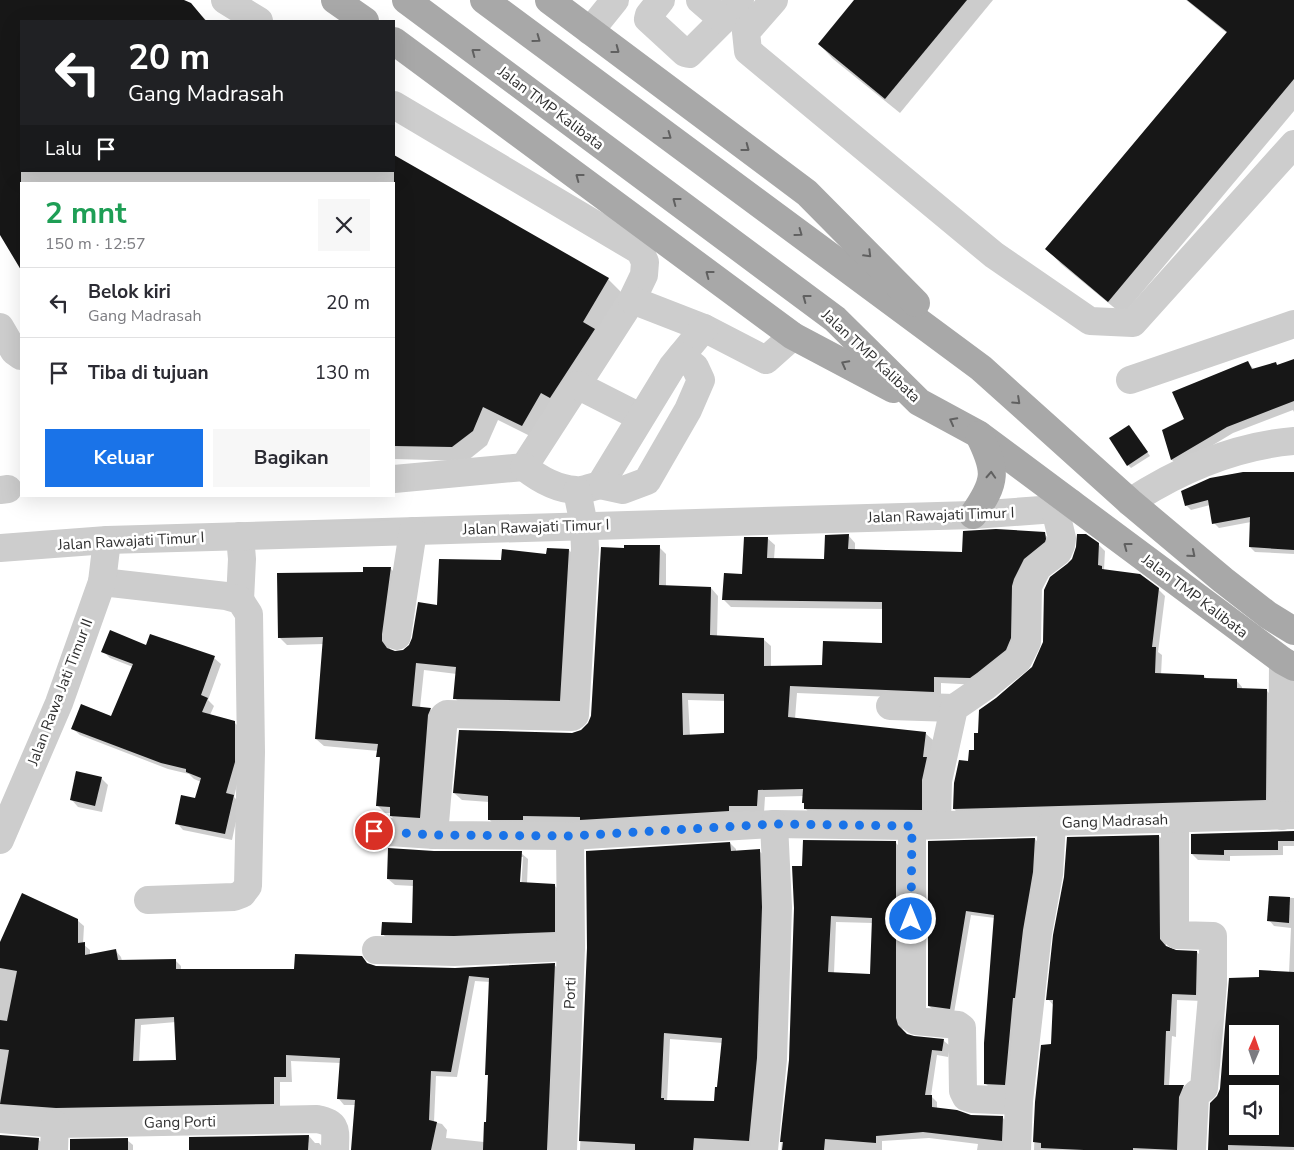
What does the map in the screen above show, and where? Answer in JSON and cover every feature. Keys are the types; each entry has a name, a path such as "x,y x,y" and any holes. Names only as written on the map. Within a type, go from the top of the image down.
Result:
{"main road":[{"path":"335,0 364,20"},
{"name":"Jalan TMP Kalibata","path":"406,0 835,319 919,402 978,434 1063,506 1288,664"},
{"name":"Jalan TMP Kalibata","path":"484,0 981,368 1130,502 1222,580 1268,615 1294,631"},
{"path":"549,0 807,194 981,368"},
{"path":"395,42 793,336 919,402"},
{"path":"973,515 986,496 993,477 990,458 978,434"}],"street":[{"path":"225,0 258,20"},
{"path":"590,31 615,0"},
{"path":"661,0 648,18 685,53 692,53 740,0"},
{"path":"700,0 723,20"},
{"path":"774,0 746,32 748,50 994,255 1090,320 1132,323 1294,144"},
{"path":"395,106 640,251 645,262 644,275 632,300 524,467"},
{"path":"632,300 704,328 766,360 793,336"},
{"path":"1130,380 1294,324"},
{"path":"0,327 14,351 20,355"},
{"path":"434,835 444,716 447,714 572,717 575,715 585,549 584,525 588,488 640,417 681,356 704,328"},
{"path":"395,479 524,467 540,480 556,486 623,490 648,481 688,410 701,380 695,367 681,356"},
{"path":"577,385 640,417"},
{"path":"1130,502 1158,484 1186,470 1225,455 1262,444 1294,441"},
{"path":"890,706 954,708 986,686 1018,660 1027,642 1028,586 1038,568 1058,552 1062,538 1063,506"},
{"name":"Jalan Rawajati Timur I","path":"0,548 107,540 973,515 1063,506"},
{"path":"397,636 413,531"},
{"path":"148,900 234,897 242,894 248,886 251,752 248,614 240,600 242,559 240,536"},
{"name":"Jalan Rawa Jati Timur II","path":"0,840 58,703 102,582 107,540"},
{"path":"102,582 226,596 240,600"},
{"path":"1288,664 1288,816"},
{"path":"954,708 938,781 924,826 912,1018 958,1025 962,1028 963,1091 966,1097 972,1099 1019,1101"},
{"name":"Gang Madrasah","path":"374,831 434,835 570,836 774,824 924,826 1288,816"},
{"path":"1175,820 1174,933 1177,935 1213,936 1213,984 1204,1088 1196,1094 1195,1098 1192,1150"},
{"path":"1017,1150 1019,1101 1038,933 1049,874 1052,823"},
{"path":"764,1150 773,1059 778,916 774,824"},
{"name":"Porti","path":"563,1150 572,947 570,836"},
{"path":"376,950 454,952 572,947"},
{"name":"Gang Porti","path":"0,1119 55,1137 317,1119 329,1121 335,1129 335,1150"}],"building":[{"path":"0,0 184,0 191,3 205,20 20,20 20,268 0,235"},
{"path":"854,0 967,0 885,99 818,44"},
{"path":"1187,0 1294,0 1294,79 1108,302 1045,249 1227,32"},
{"path":"395,156 609,278 583,322 595,329 550,398 541,393 522,426 483,407 473,431 452,447 395,446"},
{"path":"1294,359 1294,401 1227,427 1171,460 1162,430 1184,419 1172,392 1248,361 1252,369 1276,362 1277,365"},
{"path":"1129,425 1148,452 1127,466 1109,438"},
{"path":"1243,472 1294,472 1294,550 1249,547 1250,517 1212,524 1208,500 1185,506 1181,491 1210,478"},
{"path":"996,529 1045,532 1045,542 1024,559 1014,579 1012,586 1011,638 1006,650 970,678 934,677 934,692 790,686 788,717 926,732 923,757 927,757 922,780 922,810 804,809 804,803 802,803 803,789 758,790 757,806 729,806 729,811 580,820 580,817 523,816 523,820 488,820 488,796 453,793 459,730 572,733 581,730 588,723 591,716 601,547 624,548 624,545 660,545 659,585 711,587 710,635 764,638 764,666 822,665 823,641 882,643 882,602 722,600 724,573 742,574 744,537 768,537 767,558 824,559 825,535 849,534 848,549 962,552 963,531","holes":["682,693 724,694 724,733 683,735"]},
{"path":"1077,534 1086,534 1099,543 1098,565 1102,566 1102,569 1140,574 1159,588 1152,647 1156,647 1155,673 1204,675 1204,678 1237,679 1237,688 1267,689 1266,800 953,809 954,783 959,760 968,761 969,750 974,750 974,733 978,733 979,710 1032,667 1043,642 1044,590 1050,577 1072,559 1076,547"},
{"path":"547,548 569,549 560,701 453,699 456,667 416,663 412,706 431,708 428,715 420,818 390,816 390,807 376,806 380,757 376,757 378,744 315,739 323,637 278,638 277,573 363,572 363,567 391,567 382,641 387,648 395,651 403,650 409,645 412,638 418,602 437,605 439,559 501,560 502,549 546,554"},
{"path":"110,630 146,645 150,634 215,656 201,695 208,698 202,712 235,721 235,762 226,793 234,795 225,834 175,824 181,795 195,798 201,778 186,772 186,769 161,763 71,729 81,704 111,716 133,664 101,652"},
{"path":"76,771 102,777 95,806 70,800"},
{"path":"1294,831 1294,841 1278,841 1278,850 1224,850 1224,855 1191,854 1191,834"},
{"path":"1159,835 1160,939 1166,946 1176,950 1197,951 1196,995 1172,994 1170,1031 1166,1031 1164,1085 1184,1085 1179,1097 1177,1150 1041,1148 1041,1143 1033,1142 1035,1102 1041,1045 1051,1044 1053,1000 1046,1000 1053,935 1064,877 1067,837"},
{"path":"1035,838 1033,872 1023,930 1015,998 1013,998 1005,1085 984,1084 984,1043 994,915 966,911 950,1009 928,1006 928,841"},
{"path":"803,840 896,841 896,1018 898,1025 907,1034 944,1039 942,1051 932,1050 925,1095 932,1095 932,1107 957,1110 971,1115 1003,1116 1002,1141 923,1132 876,1136 876,1143 825,1139 824,1150 782,1150 783,1142 780,1142 789,1060 794,908 792,866 802,866","holes":["831,916 872,918 870,974 828,972"]},
{"path":"730,842 731,851 760,849 762,907 757,1058 749,1141 694,1138 693,1150 635,1150 635,1144 579,1141 587,948 586,851","holes":["664,1033 722,1038 714,1101 664,1100 664,1098 661,1098"]},
{"path":"388,848 434,851 522,851 520,882 555,884 555,932 454,936 381,935 382,922 412,923 413,880 387,879"},
{"path":"22,893 78,919 78,943 85,942 85,955 116,949 118,960 176,959 176,969 294,969 295,954 362,956 367,963 376,966 455,968 555,963 547,1150 483,1150 488,1075 485,1075 489,978 469,976 451,1072 431,1071 429,1120 437,1122 431,1150 351,1150 355,1100 337,1099 340,1058 286,1055 286,1077 274,1077 274,1104 56,1108 0,1104 9,1050 0,1049 0,1020 7,1021 17,971 0,968 0,942","holes":["174,1017 176,1060 133,1061 135,1019"]},
{"path":"1269,896 1290,897 1289,923 1267,921"},
{"path":"1259,970 1294,972 1294,1147 1228,1145 1228,1150 1208,1150 1210,1103 1217,1096 1220,1089 1229,978 1259,977"},
{"path":"0,1135 39,1138 38,1150 0,1150"},
{"path":"309,1135 308,1150 189,1150 189,1137"},
{"path":"128,1138 128,1150 70,1150 70,1139"}],"route":[{"path":"374,831 434,835 570,836 774,824 912,826 911,919"}]}
